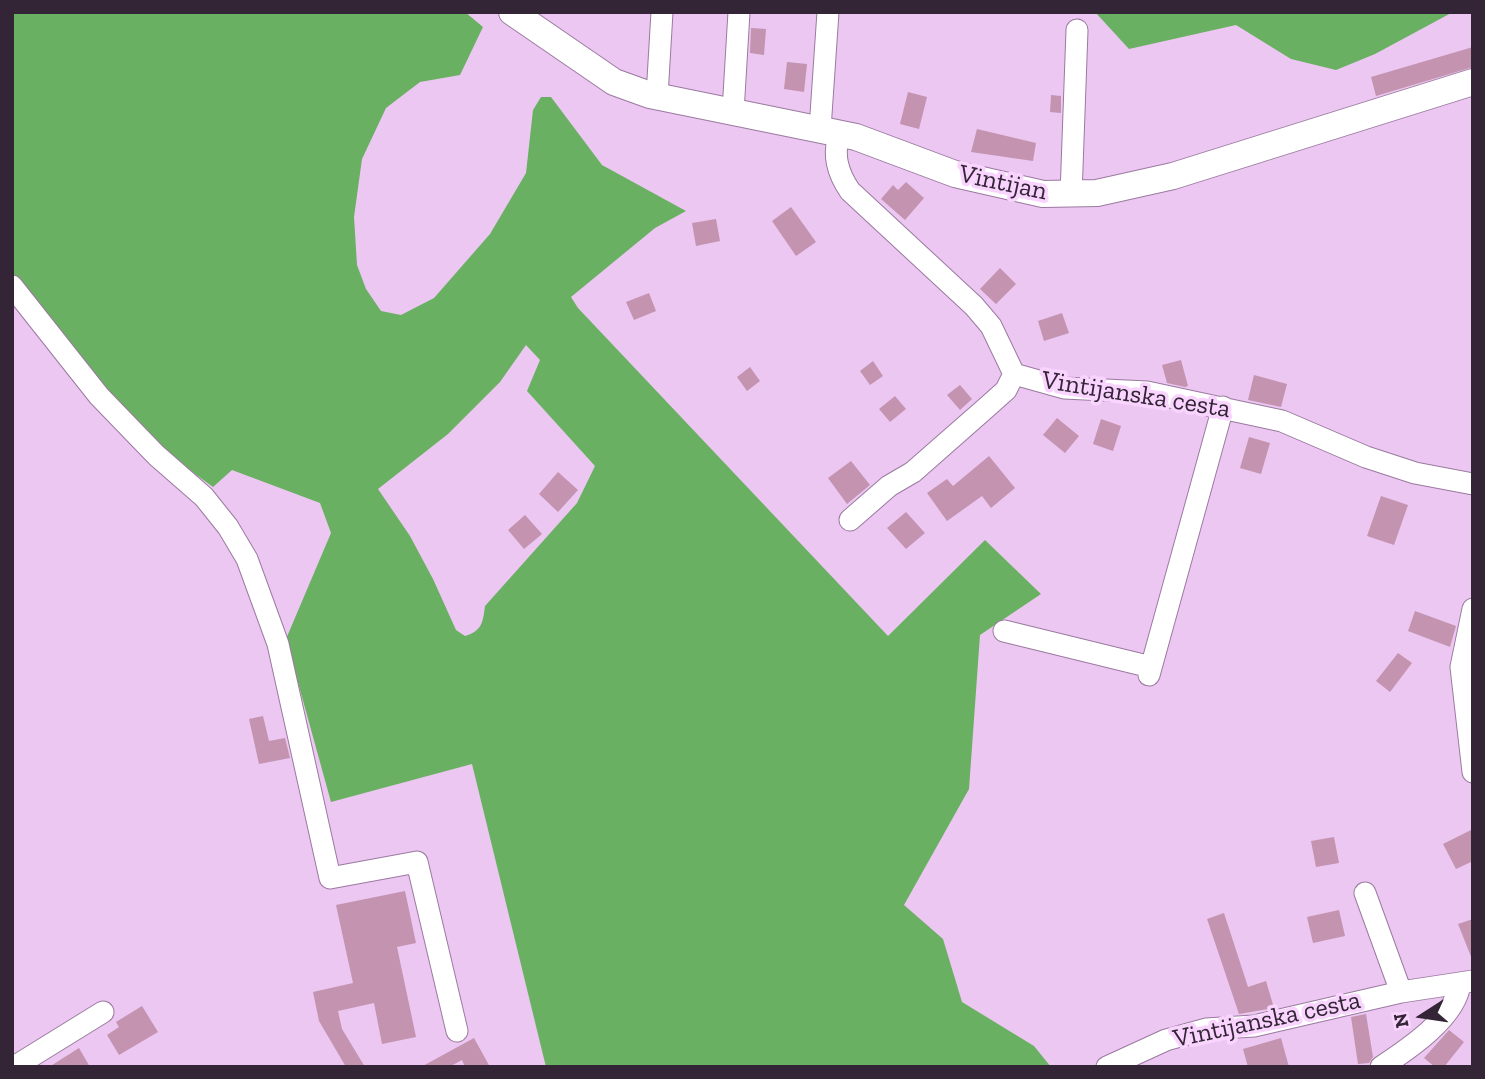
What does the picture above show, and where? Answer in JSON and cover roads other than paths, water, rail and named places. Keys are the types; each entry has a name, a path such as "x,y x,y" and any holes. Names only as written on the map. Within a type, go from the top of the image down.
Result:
{"main road":[{"name":"Vintijan","path":"512,12 614,82 657,96 856,137 955,174 1043,194 1071,195 1123,189 1173,176 1473,82"}],"street":[{"path":"657,96 662,12"},
{"path":"733,112 739,12"},
{"path":"828,12 829,131 839,172 850,191 974,306 991,326 1014,374 1006,390 914,472 889,486 850,520"},
{"path":"1071,195 1077,30"},
{"path":"12,286 99,396 156,455 204,497 228,527 247,559 278,644 330,878 417,862 457,1031"},
{"name":"Vintijanska cesta","path":"1014,374 1043,384 1136,391 1282,421 1366,457 1415,473 1473,484"},
{"path":"1004,631 1150,671 1223,407"},
{"path":"1473,609 1464,641 1461,667 1473,772"},
{"path":"1365,893 1401,992"},
{"path":"1381,1067 1412,1046 1439,1020 1466,982"},
{"name":"Vintijanska cesta","path":"1107,1067 1145,1048 1190,1032 1254,1026 1401,992 1466,982"},
{"path":"14,1067 103,1012"}]}
